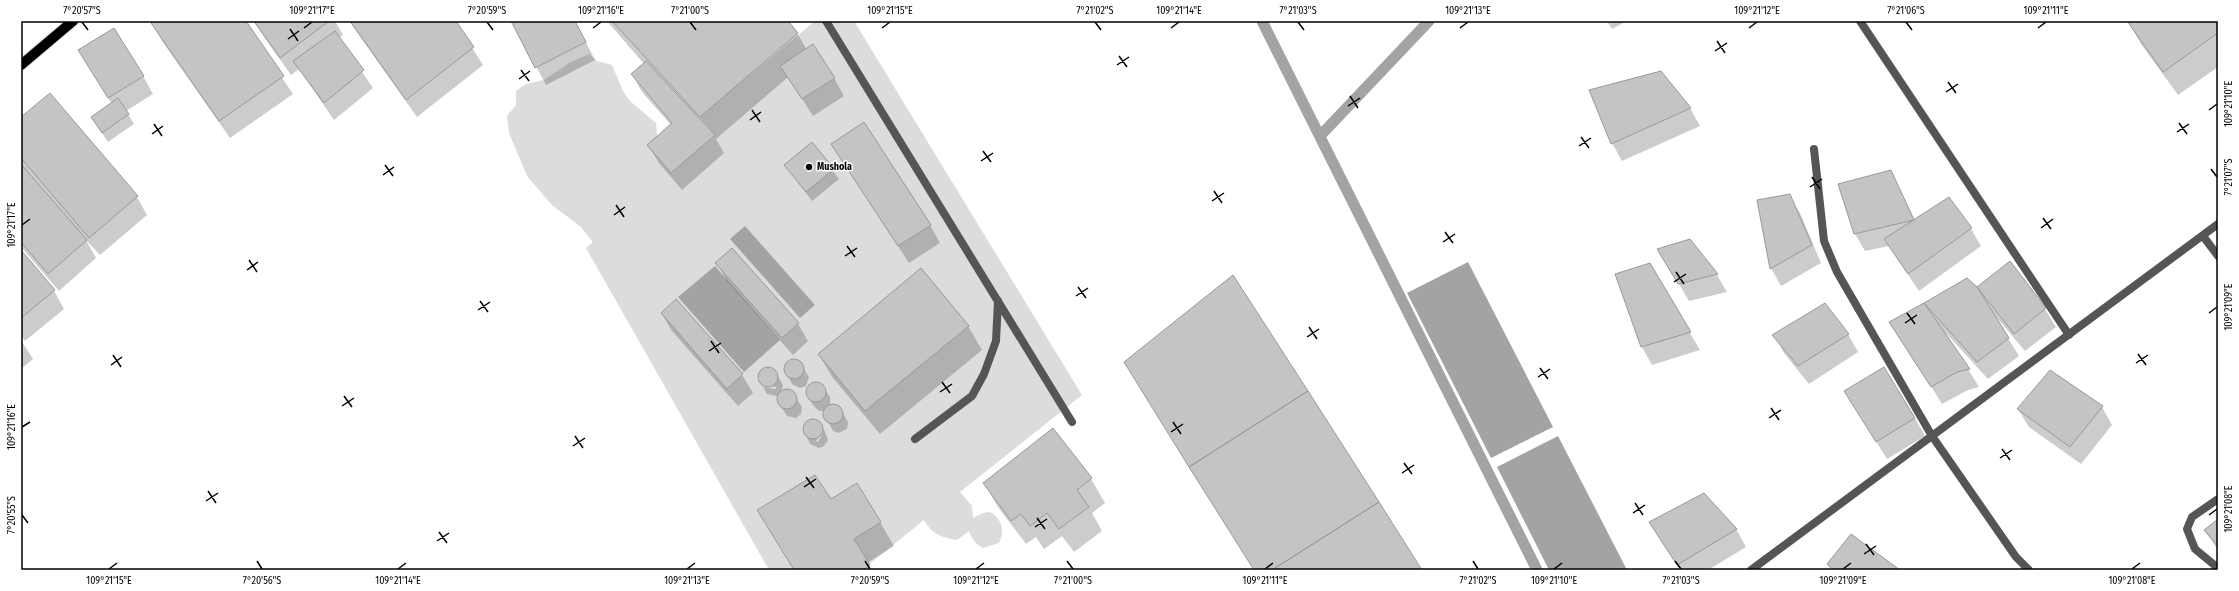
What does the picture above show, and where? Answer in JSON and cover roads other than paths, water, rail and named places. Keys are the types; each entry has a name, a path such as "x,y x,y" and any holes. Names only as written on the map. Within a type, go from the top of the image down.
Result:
{"main road":[{"path":"21,65 73,21"}],"street":[{"path":"826,21 1072,422"},
{"path":"1860,21 2069,335"},
{"path":"1814,149 1824,241 1841,278 1932,436 2016,557 2029,570"},
{"path":"1751,570 2218,224"},
{"path":"2203,236 2218,256"},
{"path":"915,439 972,396 984,374 996,341 998,301"},
{"path":"2218,499 2192,517 2187,529 2195,549 2218,568"}],"waterway":[{"path":"1262,21 1537,570"},
{"path":"1320,136 1429,21"}],"place":[{"name":"Mushola","path":"809,167"}]}
